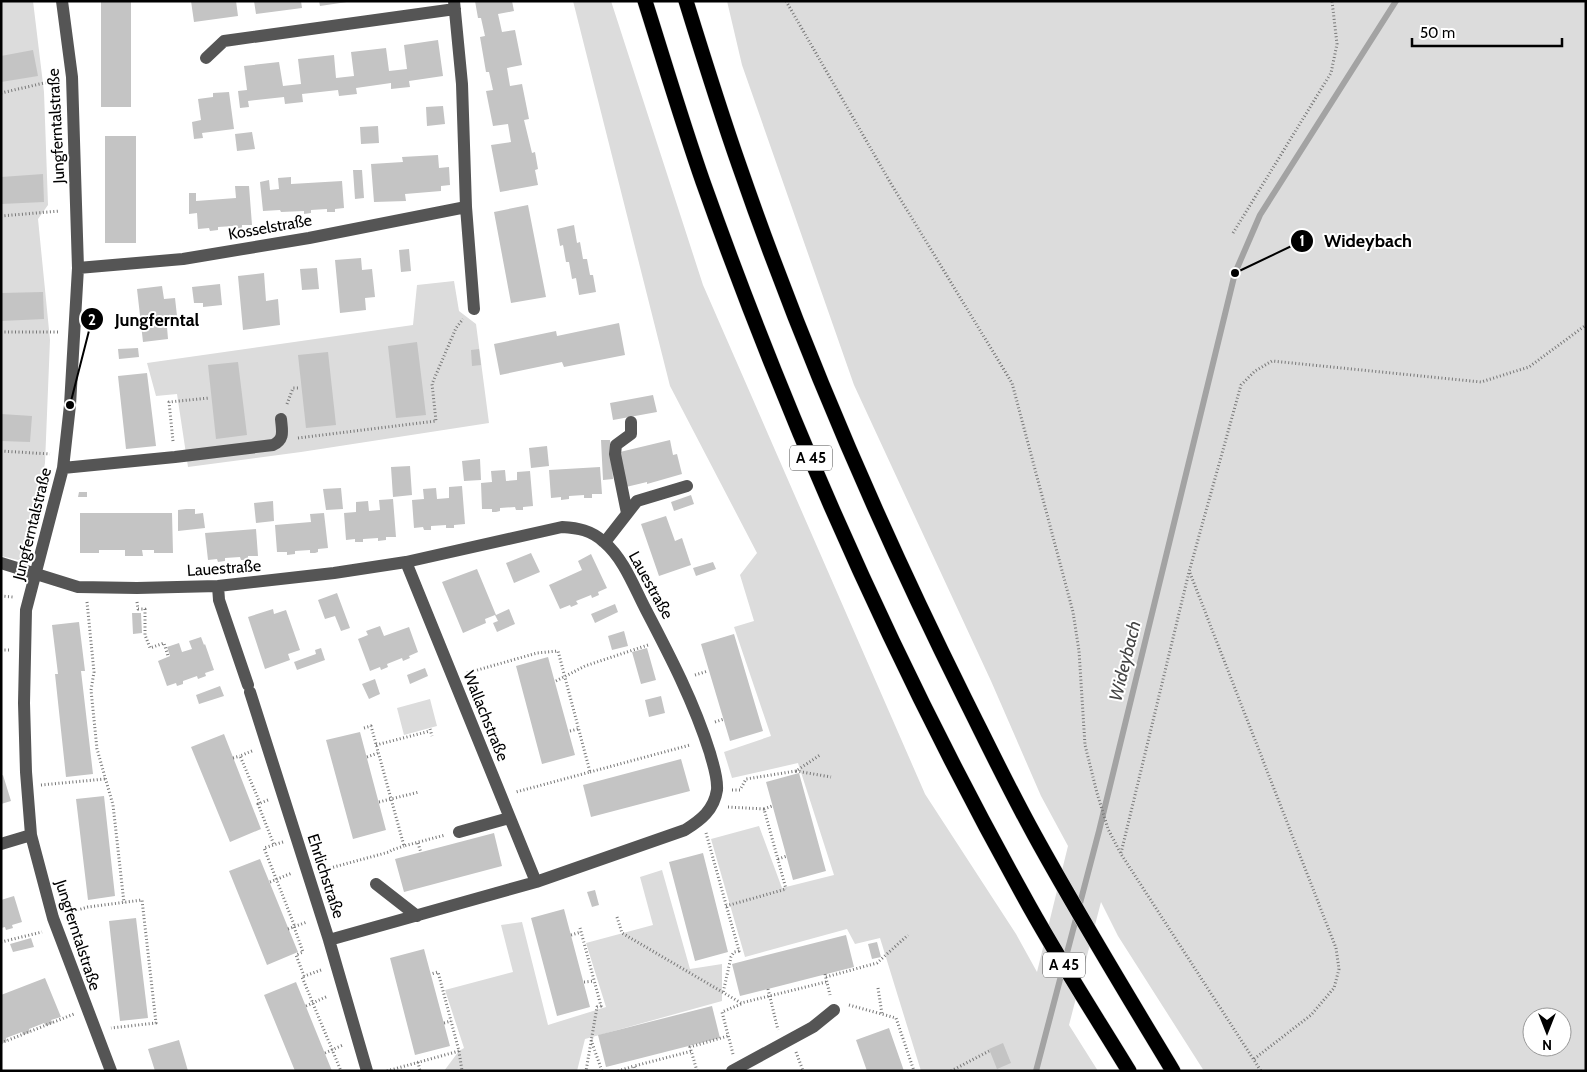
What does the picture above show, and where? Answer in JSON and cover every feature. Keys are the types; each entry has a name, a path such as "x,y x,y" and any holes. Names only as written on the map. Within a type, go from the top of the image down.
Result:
{"highway":[{"name":"A 45","path":"645,1 702,180 763,342 802,438 880,613 953,765 1023,896 1128,1071"},
{"name":"A 45","path":"686,1 739,166 798,325 912,590 1034,834 1173,1071"}],"street":[{"name":"Jungferntalstraße","path":"62,1 72,77 78,268 75,331 63,468 26,610 24,704 27,787 31,835 54,923 111,1071"},
{"path":"206,58 224,40 454,5 462,84 466,206 474,309"},
{"name":"Kosselstraße","path":"78,268 183,259 309,238 466,206"},
{"path":"63,468 273,445 280,441 283,435 281,419"},
{"path":"627,513 615,454 616,445 631,434 631,422"},
{"path":"605,542 637,501 687,486"},
{"name":"Lauestraße","path":"1,563 78,587 218,586 267,582 406,562 562,527 578,528 592,532 605,542 626,571 682,679 706,741 717,778 717,791 712,806 702,819 685,830 536,882 329,940"},
{"name":"Wallachstraße","path":"406,562 536,882"},
{"name":"Ehrlichstraße","path":"218,586 219,600 329,940 367,1071"},
{"path":"459,832 509,818"},
{"path":"1,844 31,835"},
{"path":"376,884 418,916"},
{"path":"734,1070 813,1027 834,1010"}],"path":[{"path":"786,1 890,182 1012,383 1073,612 1079,651 1085,745 1096,793 1108,829 1121,854 1261,1071"},
{"path":"1233,233 1331,73 1337,44 1332,1"},
{"path":"1,93 72,77"},
{"path":"1,216 76,210"},
{"path":"1121,854 1189,572 1241,385 1255,371 1272,362 1481,382 1528,368 1586,325"},
{"path":"283,435 291,438 436,421 432,384 456,328"},
{"path":"1,332 75,331"},
{"path":"281,419 293,388 300,388"},
{"path":"175,457 169,402 209,398"},
{"path":"1,451 65,454"},
{"path":"1189,572 1336,948 1339,969 1334,988 1312,1015 1254,1060"},
{"path":"85,587 94,672 91,690 96,749 112,805 124,902"},
{"path":"137,588 138,609 145,609 146,635 150,648 164,643 168,656"},
{"path":"556,681 584,666 662,640"},
{"path":"452,677 537,653 558,651 590,772"},
{"path":"364,728 371,726 404,846"},
{"path":"376,744 430,729 432,736"},
{"path":"570,731 578,729"},
{"path":"500,796 706,741"},
{"path":"233,758 267,746"},
{"path":"367,757 378,753"},
{"path":"796,771 820,754"},
{"path":"240,756 274,845"},
{"path":"717,791 740,790 746,779 796,771 831,777"},
{"path":"27,787 105,779"},
{"path":"379,802 419,792"},
{"path":"252,805 283,795"},
{"path":"712,806 746,809 764,809 772,806"},
{"path":"726,906 786,890 764,809"},
{"path":"702,819 739,951 734,952 731,957 724,993"},
{"path":"270,882 307,870 389,852 404,846 459,832"},
{"path":"296,837 264,848 303,952 296,955 304,976 302,977 341,1071"},
{"path":"418,843 421,853"},
{"path":"778,859 787,856"},
{"path":"1,942 54,923 88,907 142,900 156,1023 94,1030"},
{"path":"617,916 622,933 741,1003"},
{"path":"571,935 581,930 601,1006 597,1007 586,1071"},
{"path":"834,1010 825,976 877,963 908,935"},
{"path":"304,976 336,965"},
{"path":"431,974 438,972 459,1051 462,1071"},
{"path":"584,982 594,981"},
{"path":"734,1070 722,1012 741,1003 826,982"},
{"path":"878,988 882,1014"},
{"path":"768,989 782,1044"},
{"path":"306,1006 344,990"},
{"path":"846,1004 896,1018 914,1071"},
{"path":"1,1043 86,1009"},
{"path":"444,1023 451,1021"},
{"path":"697,1071 690,1047 728,1036"},
{"path":"591,1039 602,1071"},
{"path":"386,1071 459,1051"},
{"path":"951,1071 990,1051"},
{"path":"618,1071 692,1052"},
{"path":"635,1060 635,1068"},
{"path":"418,1062 420,1071"}],"shaded area":[{"path":"1,1 33,1 44,92 48,205 38,219 50,340 45,463 26,562 1,556"},
{"path":"573,1 611,1 703,285 925,794 1016,934 1037,972 1068,846 1041,796 991,681 854,385 742,65 727,1 1586,1 1586,1071 1204,1071 1118,936 1101,902 1069,1025 1098,1071 921,1071 880,938 855,944 847,929 745,957 711,839 759,826 782,888 834,875 798,763 732,778 724,752 771,736 734,627 754,621 740,575 757,553 670,386"},
{"path":"454,281 459,311 476,324 489,423 301,452 188,467 177,394 156,396 147,363 413,325 417,285"},
{"path":"430,699 437,726 404,735 397,708"},
{"path":"662,870 690,969 722,964 722,1001 585,1039 577,1071 444,1071 459,1051 464,1048 445,990 513,972 501,925 522,922 548,1025 606,1007 586,943 653,925 640,877"}],"building":[{"path":"101,1 131,1 131,107 101,107"},
{"path":"191,1 236,1 238,16 194,22"},
{"path":"254,1 301,1 302,8 256,14"},
{"path":"319,1 347,1 347,2 320,6"},
{"path":"475,1 512,1 514,11 498,14 502,32 515,30 522,65 507,68 510,86 522,84 529,119 524,120 532,153 535,152 538,169 535,170 538,185 500,192 491,145 511,142 508,124 493,126 486,91 493,90 489,72 486,72 480,37 485,36 481,18 478,18"},
{"path":"438,40 443,76 409,81 410,87 391,89 391,83 356,88 357,94 339,96 338,90 302,94 303,102 285,104 284,97 248,101 249,107 240,108 238,91 247,90 244,66 279,62 283,86 301,84 298,59 334,55 336,78 354,76 351,52 386,48 389,71 407,69 404,45"},
{"path":"33,50 38,76 1,82 1,56"},
{"path":"229,92 234,129 202,133 203,138 194,139 192,122 201,120 198,99 213,97 213,93"},
{"path":"443,106 445,124 427,126 426,107"},
{"path":"378,126 379,143 361,144 360,127"},
{"path":"252,132 255,149 237,151 235,134"},
{"path":"105,136 136,136 136,243 105,243"},
{"path":"438,155 439,168 449,167 450,185 441,186 441,191 405,194 406,201 374,202 371,164 403,162 402,157"},
{"path":"353,170 362,170 364,198 355,199"},
{"path":"43,174 44,202 1,204 1,177"},
{"path":"291,177 291,184 342,181 344,208 335,209 335,212 327,212 327,209 311,210 311,213 304,214 304,211 263,211 260,182 269,180 270,190 279,189 278,178"},
{"path":"235,186 249,186 252,225 242,225 242,228 234,229 234,226 218,227 218,230 210,231 209,228 198,229 197,213 189,214 189,193 196,193 196,201 236,198"},
{"path":"528,205 546,297 511,303 494,212"},
{"path":"574,225 577,243 580,242 583,259 587,259 590,275 593,275 596,292 579,295 576,278 572,279 563,245 560,246 557,229"},
{"path":"409,249 411,271 401,272 399,250"},
{"path":"361,258 362,270 372,269 375,297 365,298 366,310 340,313 335,260"},
{"path":"317,268 319,289 302,290 300,269"},
{"path":"264,273 266,301 278,299 280,325 243,330 238,276"},
{"path":"220,284 222,305 203,307 203,303 194,303 192,287"},
{"path":"162,286 164,299 175,298 178,325 167,327 168,339 143,342 137,289"},
{"path":"43,292 44,319 1,321 1,293"},
{"path":"619,323 625,355 564,367 562,362 500,375 494,344 556,331 557,336"},
{"path":"417,342 426,415 396,418 388,346"},
{"path":"138,348 139,357 119,359 118,349"},
{"path":"479,349 481,365 472,366 471,350"},
{"path":"328,352 336,425 306,428 298,355"},
{"path":"238,362 247,435 216,439 208,365"},
{"path":"147,373 156,446 126,449 118,376"},
{"path":"653,395 657,412 613,420 610,403"},
{"path":"1,414 32,416 30,442 1,441"},
{"path":"601,440 610,440 613,479 603,480"},
{"path":"670,440 673,455 677,454 682,474 647,484 647,482 626,487 620,452"},
{"path":"547,446 549,466 531,468 529,448"},
{"path":"480,459 481,480 464,481 462,461"},
{"path":"410,466 412,495 393,497 391,467"},
{"path":"600,467 602,494 592,494 592,498 584,498 584,495 569,496 569,499 561,500 561,497 551,498 549,470"},
{"path":"505,470 506,481 517,480 517,472 530,471 533,506 523,507 523,510 516,510 515,507 500,508 500,511 496,512 492,512 492,509 482,509 481,483 492,482 491,471"},
{"path":"462,486 465,524 454,525 454,528 446,528 446,525 431,526 431,530 424,530 423,527 414,528 412,500 424,499 423,489 436,488 437,499 449,498 449,487"},
{"path":"341,488 343,509 326,510 323,489"},
{"path":"79,492 87,492 87,497 78,497"},
{"path":"691,495 694,504 674,511 671,502"},
{"path":"393,499 396,537 386,537 386,540 378,541 378,538 363,539 363,542 355,542 355,539 346,540 344,513 356,512 356,502 368,501 369,511 380,510 379,500"},
{"path":"273,501 274,521 256,523 254,503"},
{"path":"195,509 195,514 203,513 205,528 178,531 178,510"},
{"path":"80,513 172,513 173,553 154,553 154,550 142,550 143,556 125,556 125,550 99,550 99,553 80,553"},
{"path":"324,513 328,548 318,549 318,552 315,553 310,553 310,550 295,551 295,554 287,555 287,552 277,552 275,525 311,522 310,514"},
{"path":"666,516 675,541 682,538 691,565 659,576 641,524"},
{"path":"256,529 258,556 248,556 248,560 241,560 240,557 225,558 225,561 218,562 217,559 208,560 205,533"},
{"path":"531,553 540,572 514,583 506,563"},
{"path":"591,554 607,588 598,592 599,595 592,598 591,595 576,601 578,604 560,609 549,585 582,570 578,561"},
{"path":"713,562 716,569 696,576 693,568"},
{"path":"477,569 496,615 509,609 515,624 497,632 493,623 498,621 495,615 485,619 486,623 463,633 442,582"},
{"path":"337,593 350,628 341,631 335,616 325,619 318,600"},
{"path":"615,604 618,612 595,623 591,614"},
{"path":"273,609 274,614 286,610 300,650 288,654 290,660 265,669 248,617"},
{"path":"132,613 141,613 142,633 133,634"},
{"path":"79,622 85,671 81,671 93,774 66,777 55,674 58,674 52,625"},
{"path":"380,626 384,636 409,627 418,652 403,661 402,658 387,664 388,667 381,670 380,667 370,671 358,639 368,635 366,631"},
{"path":"624,631 628,646 612,650 608,636"},
{"path":"734,634 763,731 730,741 701,644"},
{"path":"201,637 214,670 205,673 206,676 198,679 197,676 183,681 183,684 177,686 176,683 167,686 158,661 170,656 167,647 179,643 182,652 192,649 189,641"},
{"path":"321,648 325,660 297,670 294,662 316,654 315,650"},
{"path":"647,648 656,680 641,684 632,652"},
{"path":"548,657 575,755 542,764 516,666"},
{"path":"425,668 428,676 410,684 407,675"},
{"path":"375,679 380,694 369,699 362,684"},
{"path":"220,686 224,696 199,704 196,695"},
{"path":"661,696 665,713 649,717 645,700"},
{"path":"360,732 386,830 353,839 326,740"},
{"path":"224,734 261,829 230,842 191,747"},
{"path":"681,759 690,791 591,817 583,785"},
{"path":"799,773 826,871 793,880 766,782"},
{"path":"3,775 11,801 1,804 1,776"},
{"path":"104,796 115,896 88,900 76,799"},
{"path":"494,833 502,866 404,892 395,859"},
{"path":"703,853 728,952 695,961 669,862"},
{"path":"260,859 298,952 267,965 229,871"},
{"path":"595,890 599,905 592,907 587,892"},
{"path":"14,896 22,922 12,925 13,928 6,930 5,927 1,928 1,900"},
{"path":"564,909 590,1007 557,1016 531,918"},
{"path":"136,918 148,1018 120,1021 109,921"},
{"path":"846,935 854,967 740,996 732,964"},
{"path":"31,938 34,947 13,952 10,944"},
{"path":"877,942 881,957 872,959 868,944"},
{"path":"424,949 450,1046 415,1055 390,958"},
{"path":"45,978 61,1017 51,1020 53,1023 46,1026 44,1023 29,1029 30,1032 23,1035 22,1032 6,1038 7,1041 1,1044 1,995"},
{"path":"296,982 332,1071 295,1071 264,995"},
{"path":"712,1006 720,1038 606,1067 598,1035"},
{"path":"889,1028 904,1071 867,1071 856,1040"},
{"path":"179,1040 188,1071 155,1071 148,1049"},
{"path":"1003,1043 1011,1063 997,1069 989,1049"}],"waterway":[{"name":"Wideybach","path":"1036,1071 1099,831 1235,273 1260,215 1396,1"}],"place":[{"name":"Wideybach","path":"1235,273"},
{"name":"Jungferntal","path":"70,405"}]}
